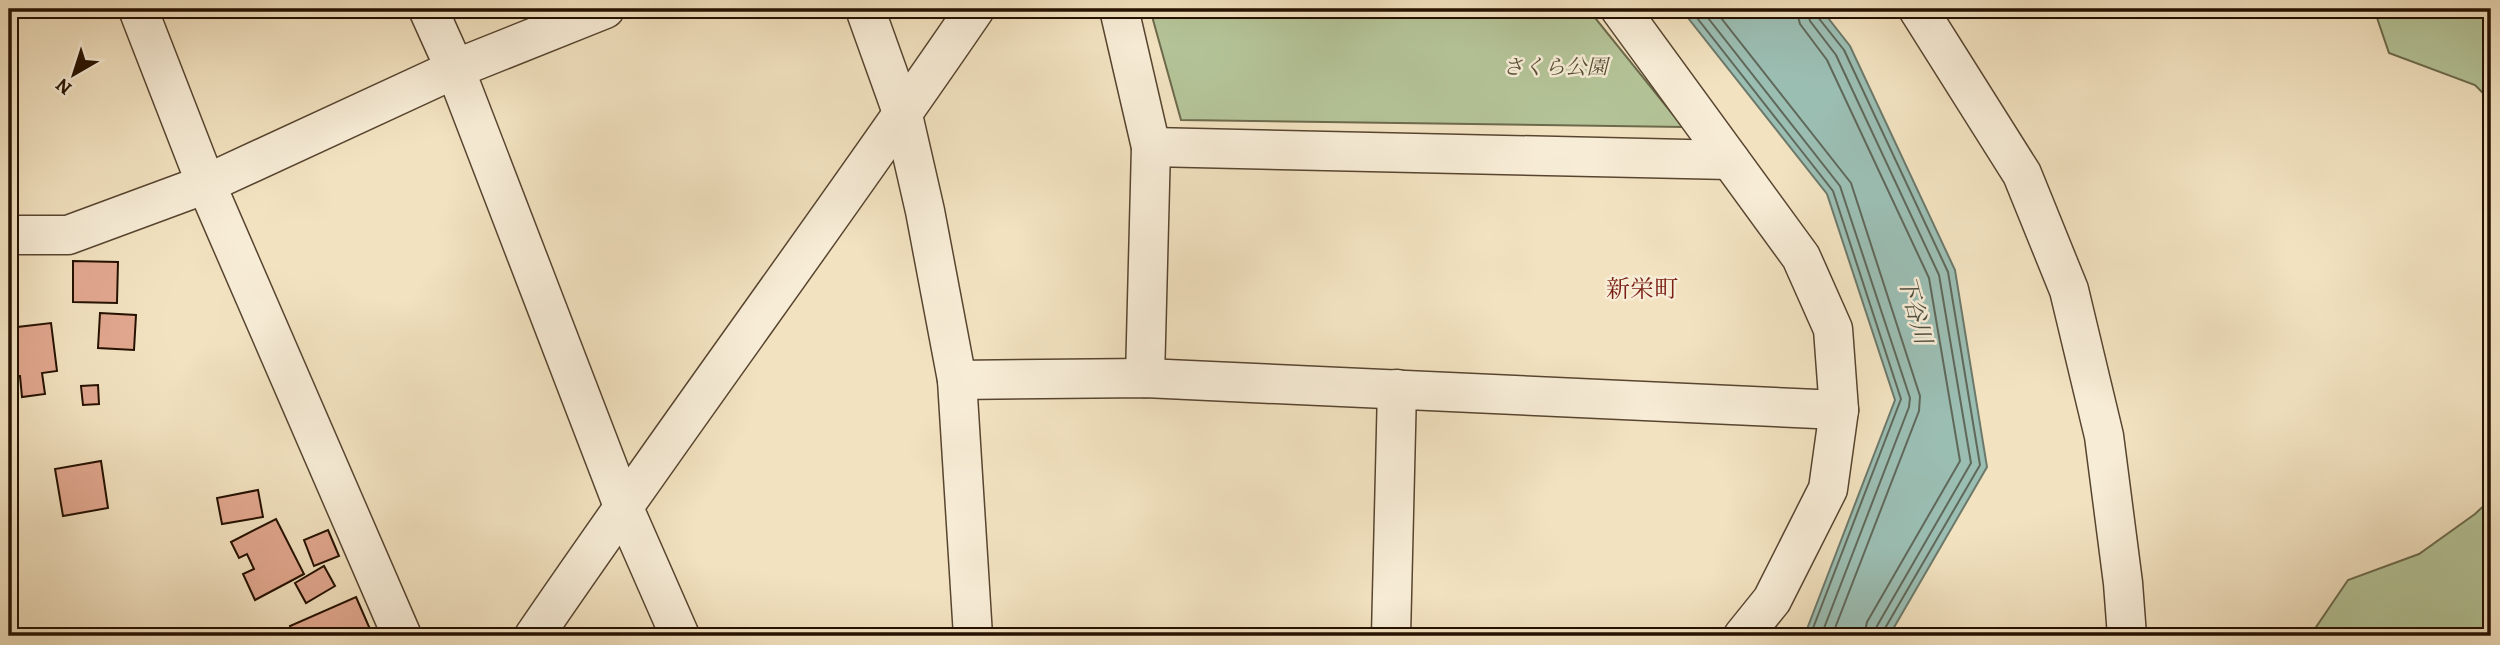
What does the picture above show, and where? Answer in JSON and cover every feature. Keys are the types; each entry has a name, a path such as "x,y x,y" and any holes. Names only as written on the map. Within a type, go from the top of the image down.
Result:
{"street":[{"path":"138,9 206,184 402,636"},
{"path":"428,9 455,69 623,506 680,636"},
{"path":"9,235 68,235 206,184 455,69 605,9"},
{"path":"865,9 903,115 925,211 957,380 973,636 984,636"},
{"path":"534,636 975,9"},
{"path":"1119,9 1151,148 1144,378"},
{"path":"1620,9 1801,257 1833,329 1839,410 1828,489 1772,600 1743,636"},
{"path":"1918,9 2022,174 2069,290 2104,436 2127,636"},
{"path":"1151,148 1730,160"},
{"path":"957,380 1144,378 1839,410"},
{"path":"1391,636 1397,389"}],"green space":[{"name":"さくら公園","path":"1150,9 1588,9 1683,127 1181,120"},
{"path":"2374,9 2491,9 2491,101 2475,85 2389,53"},
{"path":"2491,499 2491,636 2310,636 2348,580 2419,554 2475,514"}],"water":[{"name":"下谷川","path":"1681,9 1821,9 1850,46 1955,270 1987,467 1889,636 1801,636 1807,629 1895,400 1827,194"}],"building":[{"path":"73,261 118,262 117,303 73,302"},
{"path":"100,313 136,315 134,350 98,348"},
{"path":"51,323 57,371 42,373 45,394 22,397 20,376 9,377 9,328"},
{"path":"98,385 99,404 83,405 81,386"},
{"path":"101,461 108,508 63,516 55,469"},
{"path":"258,490 263,517 222,524 217,498"},
{"path":"276,519 304,574 255,600 243,574 254,569 247,554 239,558 231,542"},
{"path":"328,530 339,556 314,566 304,540"},
{"path":"324,566 335,586 306,603 295,583"},
{"path":"356,597 373,636 294,636 290,626"}],"district":[{"name":"新栄町","path":"1642,289"}]}
